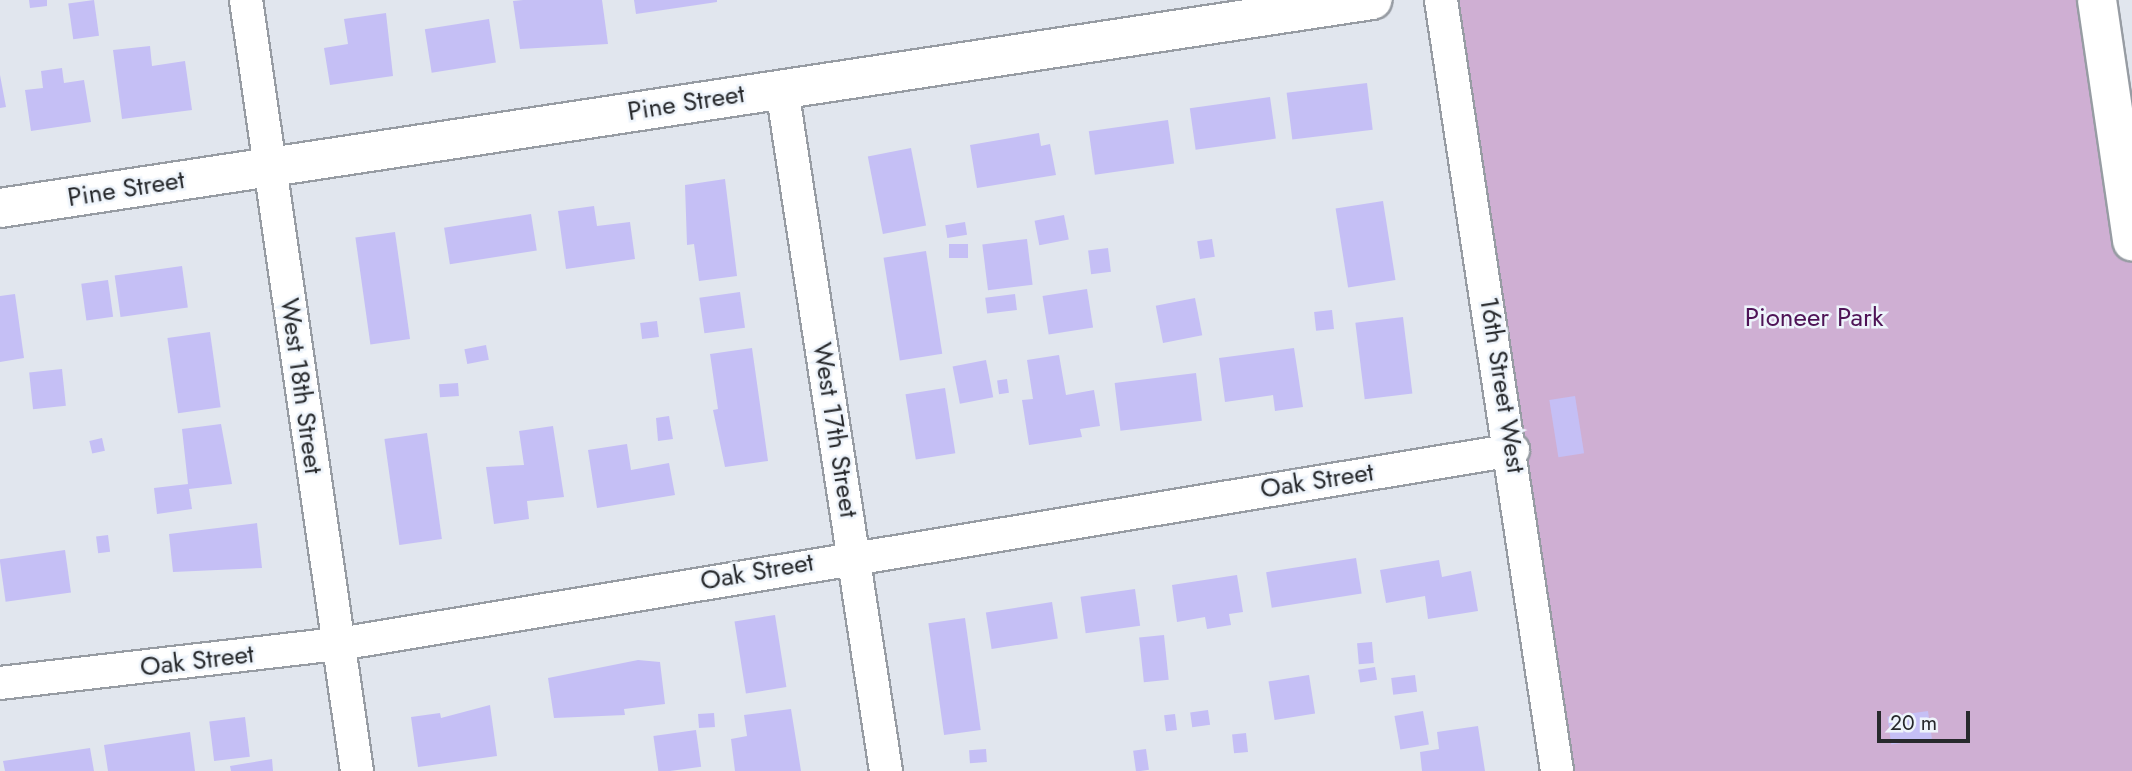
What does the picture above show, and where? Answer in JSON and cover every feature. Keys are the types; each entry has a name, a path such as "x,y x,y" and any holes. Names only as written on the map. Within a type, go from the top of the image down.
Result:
{"street":[{"name":"West 18th Street","path":"246,0 357,771"},
{"name":"Pine Street","path":"0,208 1372,0"},
{"name":"16th Street West","path":"1441,0 1513,450 1557,771"},
{"path":"2097,0 2132,241"},
{"name":"West 17th Street","path":"782,89 886,771"},
{"name":"Oak Street","path":"0,683 338,644 855,555 1513,450"}],"green space":[{"name":"Pioneer Park","path":"1441,0 2097,0 2132,241 2132,771 1557,771"}],"building":[{"path":"29,0 47,0 47,6 30,8"},
{"path":"94,0 99,36 73,39 68,4"},
{"path":"602,0 608,44 520,49 513,1"},
{"path":"634,0 717,0 717,2 636,14"},
{"path":"386,13 393,76 330,85 324,48 348,44 344,19"},
{"path":"489,19 496,62 432,73 425,29"},
{"path":"150,46 152,66 185,61 192,110 122,119 113,50"},
{"path":"62,68 64,83 84,80 91,122 31,131 25,90 43,88 41,71"},
{"path":"0,75 6,107 0,108"},
{"path":"1367,83 1373,130 1292,140 1287,93"},
{"path":"1270,97 1276,139 1196,150 1190,108"},
{"path":"1168,120 1174,164 1095,175 1089,131"},
{"path":"1039,133 1041,146 1050,144 1056,175 977,188 970,145"},
{"path":"911,148 926,226 883,234 868,156"},
{"path":"725,179 737,276 699,281 694,244 687,245 685,185"},
{"path":"1383,201 1396,280 1348,288 1336,209"},
{"path":"594,206 597,226 630,222 635,259 566,269 558,211"},
{"path":"531,214 537,251 450,264 444,228"},
{"path":"1064,215 1069,240 1039,245 1035,221"},
{"path":"965,222 967,235 947,238 945,225"},
{"path":"395,232 410,339 370,345 355,238"},
{"path":"1027,239 1033,285 988,290 982,244"},
{"path":"1212,239 1215,257 1200,259 1197,241"},
{"path":"949,244 968,244 968,258 949,258"},
{"path":"1108,248 1111,272 1091,274 1088,250"},
{"path":"926,251 942,354 900,360 884,258"},
{"path":"182,266 188,308 121,317 115,275"},
{"path":"108,280 113,317 86,320 81,284"},
{"path":"1087,289 1093,328 1049,335 1043,296"},
{"path":"740,292 745,328 704,333 699,298"},
{"path":"15,294 24,358 0,362 0,296"},
{"path":"1015,294 1017,310 987,314 985,298"},
{"path":"1195,298 1202,335 1163,343 1156,306"},
{"path":"1332,310 1334,329 1316,331 1314,312"},
{"path":"1403,317 1412,393 1365,399 1355,323"},
{"path":"657,321 659,337 642,339 640,323"},
{"path":"210,332 221,407 178,413 167,338"},
{"path":"486,345 489,360 467,364 464,349"},
{"path":"752,348 768,461 725,467 713,410 718,409 710,354"},
{"path":"1294,348 1303,407 1275,411 1273,395 1225,402 1219,358"},
{"path":"1059,355 1066,395 1094,390 1100,426 1080,429 1082,437 1029,445 1022,400 1033,399 1027,360"},
{"path":"986,360 993,397 960,404 953,366"},
{"path":"62,369 66,406 33,409 29,372"},
{"path":"1196,373 1202,421 1120,431 1115,383"},
{"path":"1007,379 1009,393 999,394 997,380"},
{"path":"458,383 459,396 440,397 439,384"},
{"path":"945,388 955,453 916,459 905,394"},
{"path":"1575,396 1584,453 1558,457 1549,400"},
{"path":"669,416 673,439 658,441 656,418"},
{"path":"221,424 232,484 189,489 192,509 157,514 154,488 188,484 182,429"},
{"path":"553,426 564,497 527,501 529,519 494,524 486,467 524,465 519,431"},
{"path":"427,433 442,539 399,545 384,439"},
{"path":"102,438 105,451 92,454 89,441"},
{"path":"627,444 631,470 669,463 675,495 597,508 588,450"},
{"path":"257,523 262,568 173,572 169,534"},
{"path":"108,535 110,552 98,553 96,536"},
{"path":"65,550 71,593 6,602 0,559"},
{"path":"1356,558 1362,594 1272,608 1266,572"},
{"path":"1439,560 1442,577 1471,571 1478,611 1428,619 1425,596 1386,603 1380,570"},
{"path":"1237,575 1243,612 1229,614 1231,625 1207,629 1205,617 1177,622 1172,585"},
{"path":"1135,589 1140,626 1086,633 1081,597"},
{"path":"1052,602 1058,639 992,649 986,612"},
{"path":"775,615 786,687 746,694 735,621"},
{"path":"965,618 981,730 944,735 928,623"},
{"path":"1164,635 1169,680 1144,682 1139,638"},
{"path":"1372,642 1374,663 1359,664 1357,643"},
{"path":"638,660 660,662 665,704 624,709 625,715 554,718 548,678"},
{"path":"1375,667 1377,680 1360,682 1358,670"},
{"path":"1309,675 1315,714 1275,720 1269,681"},
{"path":"1415,675 1417,692 1393,695 1391,678"},
{"path":"490,705 497,756 418,767 411,717 440,713 441,718"},
{"path":"791,709 801,771 735,771 731,739 747,736 744,715"},
{"path":"1208,710 1210,725 1192,727 1190,713"},
{"path":"1423,711 1429,744 1400,750 1394,716"},
{"path":"1928,711 1932,739 1891,744 1887,717"},
{"path":"714,713 715,727 699,728 698,714"},
{"path":"1175,714 1177,730 1166,731 1164,715"},
{"path":"245,717 250,757 214,761 209,721"},
{"path":"1478,726 1485,771 1422,771 1420,752 1439,749 1437,732"},
{"path":"696,730 701,767 658,771 653,736"},
{"path":"190,732 195,771 108,771 104,745"},
{"path":"1246,733 1248,752 1234,753 1232,734"},
{"path":"90,748 94,771 5,771 3,761"},
{"path":"986,749 987,762 970,763 969,750"},
{"path":"1146,749 1149,770 1136,771 1133,751"},
{"path":"272,759 273,771 231,771 230,766"}]}
